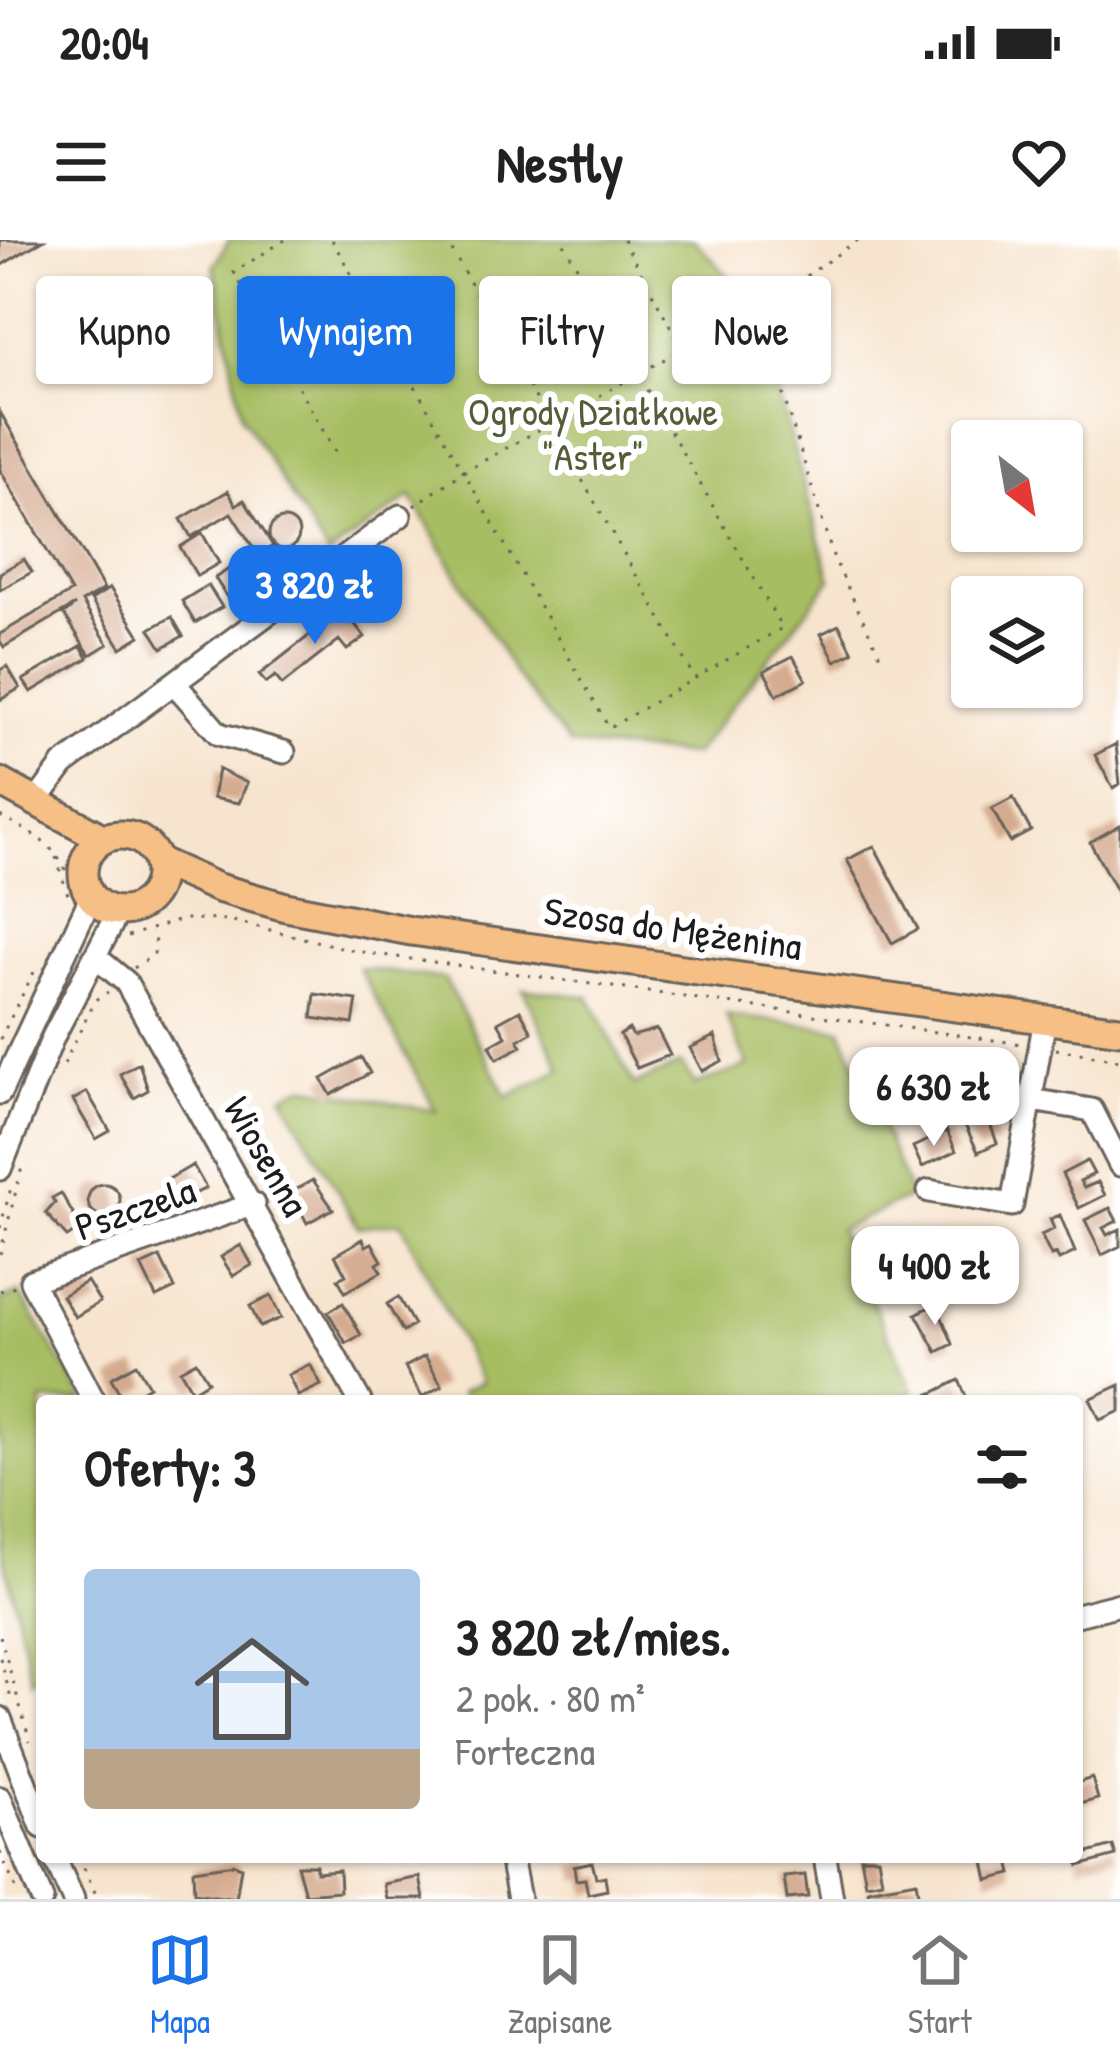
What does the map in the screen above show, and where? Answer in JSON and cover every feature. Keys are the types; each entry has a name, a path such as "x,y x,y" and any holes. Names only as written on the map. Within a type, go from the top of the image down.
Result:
{"main road":[{"path":"0,782 104,839 136,838 158,861 155,892 118,926 80,911 85,860 104,839"},
{"path":"46,808 85,860"},
{"name":"Szosa do Mężenina","path":"158,861 218,888 411,931 1042,1033 1120,1030"},
{"name":"Szosa do Mężenina","path":"155,892 218,888"}],"street":[{"path":"46,808 64,765 400,516"},
{"path":"174,683 219,734 284,752"},
{"path":"30,1090 3,1086 80,911"},
{"path":"0,1169 30,1090 118,926"},
{"name":"Wiosenna","path":"97,958 125,982 254,1204 357,1395"},
{"path":"929,1191 1012,1205 1042,1033"},
{"path":"1030,1100 1092,1110 1120,1165"},
{"name":"Pszczela","path":"91,1395 31,1281 254,1204"},
{"path":"1083,1613 1120,1604"},
{"path":"0,1718 36,1811"},
{"path":"0,1798 5,1852 42,1899"},
{"path":"57,1863 73,1899"},
{"path":"512,1863 520,1899"},
{"path":"826,1863 832,1899"}],"path":[{"path":"285,240 234,272 336,454"},
{"path":"332,240 609,728 782,628 643,384"},
{"path":"446,240 695,679"},
{"path":"562,240 582,276"},
{"path":"623,240 672,328"},
{"path":"806,276 858,240"},
{"path":"400,516 462,473 618,384"},
{"path":"779,384 834,559 881,657"},
{"path":"0,816 49,843 56,854 72,885 68,916 80,911 68,885 56,854"},
{"path":"118,926 142,936 184,919 208,918 378,951 1042,1033 1120,1060"},
{"path":"0,1039 44,952"},
{"path":"57,1076 95,1000 125,982"},
{"path":"0,1253 25,1157"},
{"path":"0,1636 35,1755"},
{"path":"5,1852 21,1899"},
{"path":"83,1863 98,1899"}],"green space":[{"name":"Ogrody Działkowe \"Aster\"","path":"229,240 694,240 728,276 672,276 672,384 775,384 831,579 694,755 570,745 514,673 411,496 328,555 242,417 214,266"},
{"path":"359,968 445,979 507,1097 561,1069 523,989 589,997 634,1085 681,1064 695,1085 748,1066 726,1015 841,1029 911,1196 839,1230 914,1392 462,1395 481,1383 401,1222 358,1227 283,1096 303,1086 436,1111"},
{"path":"20,1293 81,1395 36,1395 36,1680 32,1682 0,1541 1,1300"}],"building":[{"path":"0,240 43,240 0,266"},
{"path":"0,412 104,589 82,602 108,644 90,655 64,614 75,605 4,647 0,641 0,634 71,592 0,470"},
{"path":"228,491 236,505 244,500 273,546 258,555 231,513 191,537 181,519"},
{"path":"284,519 295,523 299,534 295,545 284,549 273,545 269,534 273,523"},
{"path":"202,533 219,563 197,576 180,547"},
{"path":"24,559 32,572 0,590 0,573"},
{"path":"238,563 254,588 230,602 215,578"},
{"path":"208,585 222,607 195,623 182,601"},
{"path":"110,588 140,636 121,648 91,600"},
{"path":"343,609 365,637 347,650 339,640 282,685 275,676 266,683 259,675"},
{"path":"172,617 183,636 162,648 150,629"},
{"path":"839,625 853,652 835,661 821,634"},
{"path":"81,646 88,658 31,692 23,680"},
{"path":"793,656 806,680 777,695 764,671"},
{"path":"7,666 20,688 0,700 0,670"},
{"path":"1116,744 1120,784 1113,788 1095,755"},
{"path":"218,769 247,783 239,803 213,798"},
{"path":"1013,798 1031,831 1010,842 992,809"},
{"path":"1120,825 1120,898 1090,842"},
{"path":"874,846 918,929 892,943 847,860"},
{"path":"315,994 357,1000 353,1024 312,1018"},
{"path":"520,1010 532,1032 518,1040 522,1046 497,1059 490,1045 506,1036 498,1022"},
{"path":"629,1029 633,1036 657,1029 670,1055 637,1068 620,1035"},
{"path":"715,1036 722,1061 702,1071 690,1048"},
{"path":"361,1057 370,1073 331,1095 322,1079"},
{"path":"894,1061 909,1066 923,1096 887,1113 880,1096 890,1091 880,1068"},
{"path":"139,1063 148,1090 134,1098 120,1074"},
{"path":"87,1092 110,1131 96,1139 73,1100"},
{"path":"986,1112 997,1143 978,1152 964,1123"},
{"path":"947,1131 956,1151 922,1167 913,1147"},
{"path":"1087,1161 1094,1174 1080,1181 1084,1188 1098,1182 1105,1195 1079,1208 1062,1174"},
{"path":"193,1165 206,1188 166,1208 158,1192 171,1186 167,1180"},
{"path":"313,1180 333,1209 307,1223 291,1192"},
{"path":"104,1184 115,1189 120,1200 115,1211 104,1216 93,1211 88,1200 93,1189"},
{"path":"61,1193 81,1228 67,1237 46,1213 55,1203 52,1198"},
{"path":"1110,1208 1117,1221 1103,1228 1107,1235 1120,1229 1120,1246 1102,1255 1085,1220"},
{"path":"1060,1215 1075,1252 1059,1260 1056,1254 1051,1256 1041,1235 1054,1229 1050,1219"},
{"path":"363,1239 366,1246 372,1243 382,1261 377,1264 381,1272 345,1292 338,1279 346,1275 335,1255"},
{"path":"241,1245 252,1265 233,1276 221,1257"},
{"path":"160,1257 175,1288 156,1297 141,1266"},
{"path":"87,1281 100,1302 75,1317 62,1296"},
{"path":"271,1296 281,1318 260,1327 250,1306"},
{"path":"398,1297 414,1325 403,1332 387,1304"},
{"path":"343,1303 361,1335 346,1343 328,1312"},
{"path":"936,1304 953,1344 937,1352 916,1314"},
{"path":"425,1356 442,1386 421,1395 405,1367"},
{"path":"196,1361 208,1381 192,1391 180,1370"},
{"path":"136,1364 149,1386 134,1395 121,1395 111,1378"},
{"path":"310,1364 321,1385 298,1395 288,1375"},
{"path":"959,1380 965,1395 928,1395"},
{"path":"1120,1385 1120,1411 1100,1420 1090,1399"},
{"path":"1092,1778 1098,1799 1083,1803 1083,1781"},
{"path":"1113,1846 1116,1856 1079,1866 1083,1854"},
{"path":"592,1863 596,1878 605,1876 607,1890 588,1894 585,1879 576,1880 574,1866"},
{"path":"862,1863 879,1863 882,1881 866,1884"},
{"path":"984,1863 1009,1863 1012,1874 988,1880"},
{"path":"297,1865 316,1865 316,1872 339,1870 340,1891 305,1894"},
{"path":"241,1867 236,1899 194,1893 193,1870"},
{"path":"805,1875 808,1897 787,1899 784,1877"},
{"path":"420,1877 424,1899 387,1899 384,1884"},
{"path":"916,1881 919,1899 869,1899 868,1890"}]}
